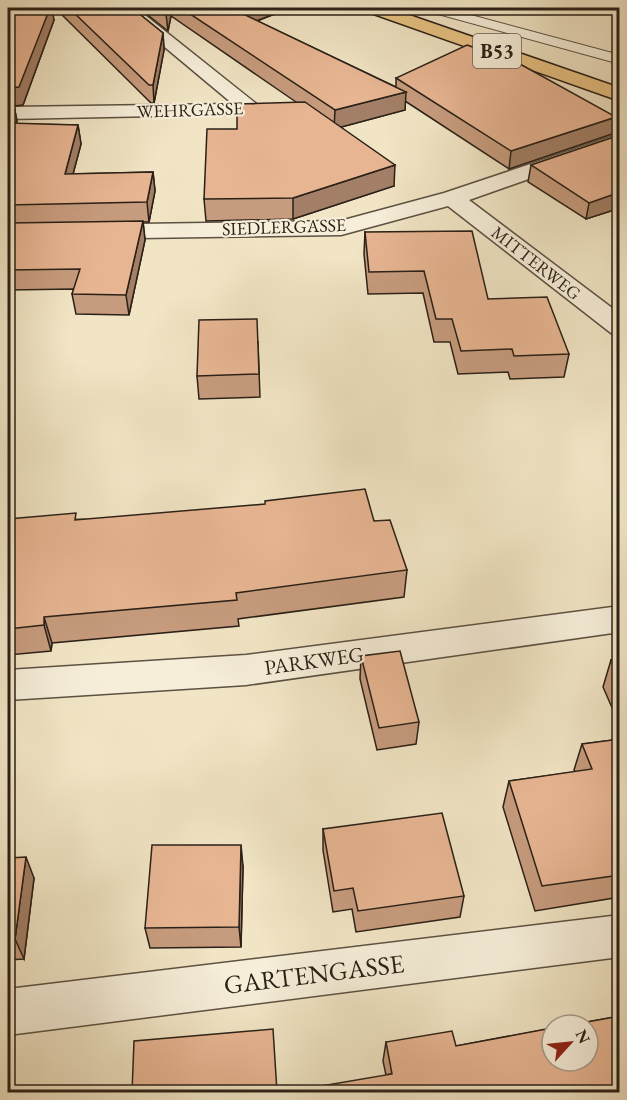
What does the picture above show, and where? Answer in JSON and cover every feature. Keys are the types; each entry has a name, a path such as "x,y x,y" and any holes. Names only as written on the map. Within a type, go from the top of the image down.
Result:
{"main road":[{"name":"B53","path":"374,8 620,95"}],"street":[{"name":"WEHRGASSE","path":"8,113 252,110 126,8"},
{"name":"SIEDLERGASSE","path":"8,233 341,228 452,198 620,141"},
{"name":"MITTERWEG","path":"452,198 620,327"},
{"name":"PARKWEG","path":"8,685 246,670 620,619"},
{"name":"GARTENGASSE","path":"8,1012 620,936"}],"lane":[{"path":"432,8 620,60"}],"building":[{"path":"17,8 50,8 19,87 8,88 8,27"},
{"path":"69,8 132,8 163,33 153,85 149,85"},
{"path":"158,8 168,8 166,14"},
{"path":"181,8 247,8 237,11 406,92 335,110"},
{"path":"467,45 520,64 616,117 511,151 396,78"},
{"path":"305,102 395,165 293,198 204,199 207,129 237,129 237,104"},
{"path":"8,103 13,103 8,117"},
{"path":"8,123 78,125 65,174 153,172 147,202 8,205"},
{"path":"620,135 620,195 617,193 589,203 531,165"},
{"path":"143,221 126,295 72,294 80,269 8,270 8,223"},
{"path":"472,231 488,299 547,297 569,354 514,356 512,349 461,351 452,319 436,319 424,271 369,272 365,232"},
{"path":"257,319 259,374 197,376 199,320"},
{"path":"365,489 374,521 390,520 407,570 236,593 237,600 44,617 44,625 8,629 8,519 76,513 75,520 265,504 265,501"},
{"path":"400,651 419,722 379,728 361,656"},
{"path":"620,659 620,679 611,660"},
{"path":"620,739 620,875 542,886 509,781 592,769 582,744"},
{"path":"442,813 464,896 358,911 353,888 334,891 323,829"},
{"path":"152,845 241,845 239,927 145,928"},
{"path":"26,857 15,939 8,940 8,858"},
{"path":"620,1016 620,1092 286,1092 392,1074 386,1042 452,1031 456,1046 540,1030 540,1073 600,1073 600,1020"},
{"path":"273,1029 277,1092 132,1092 134,1041"}]}
